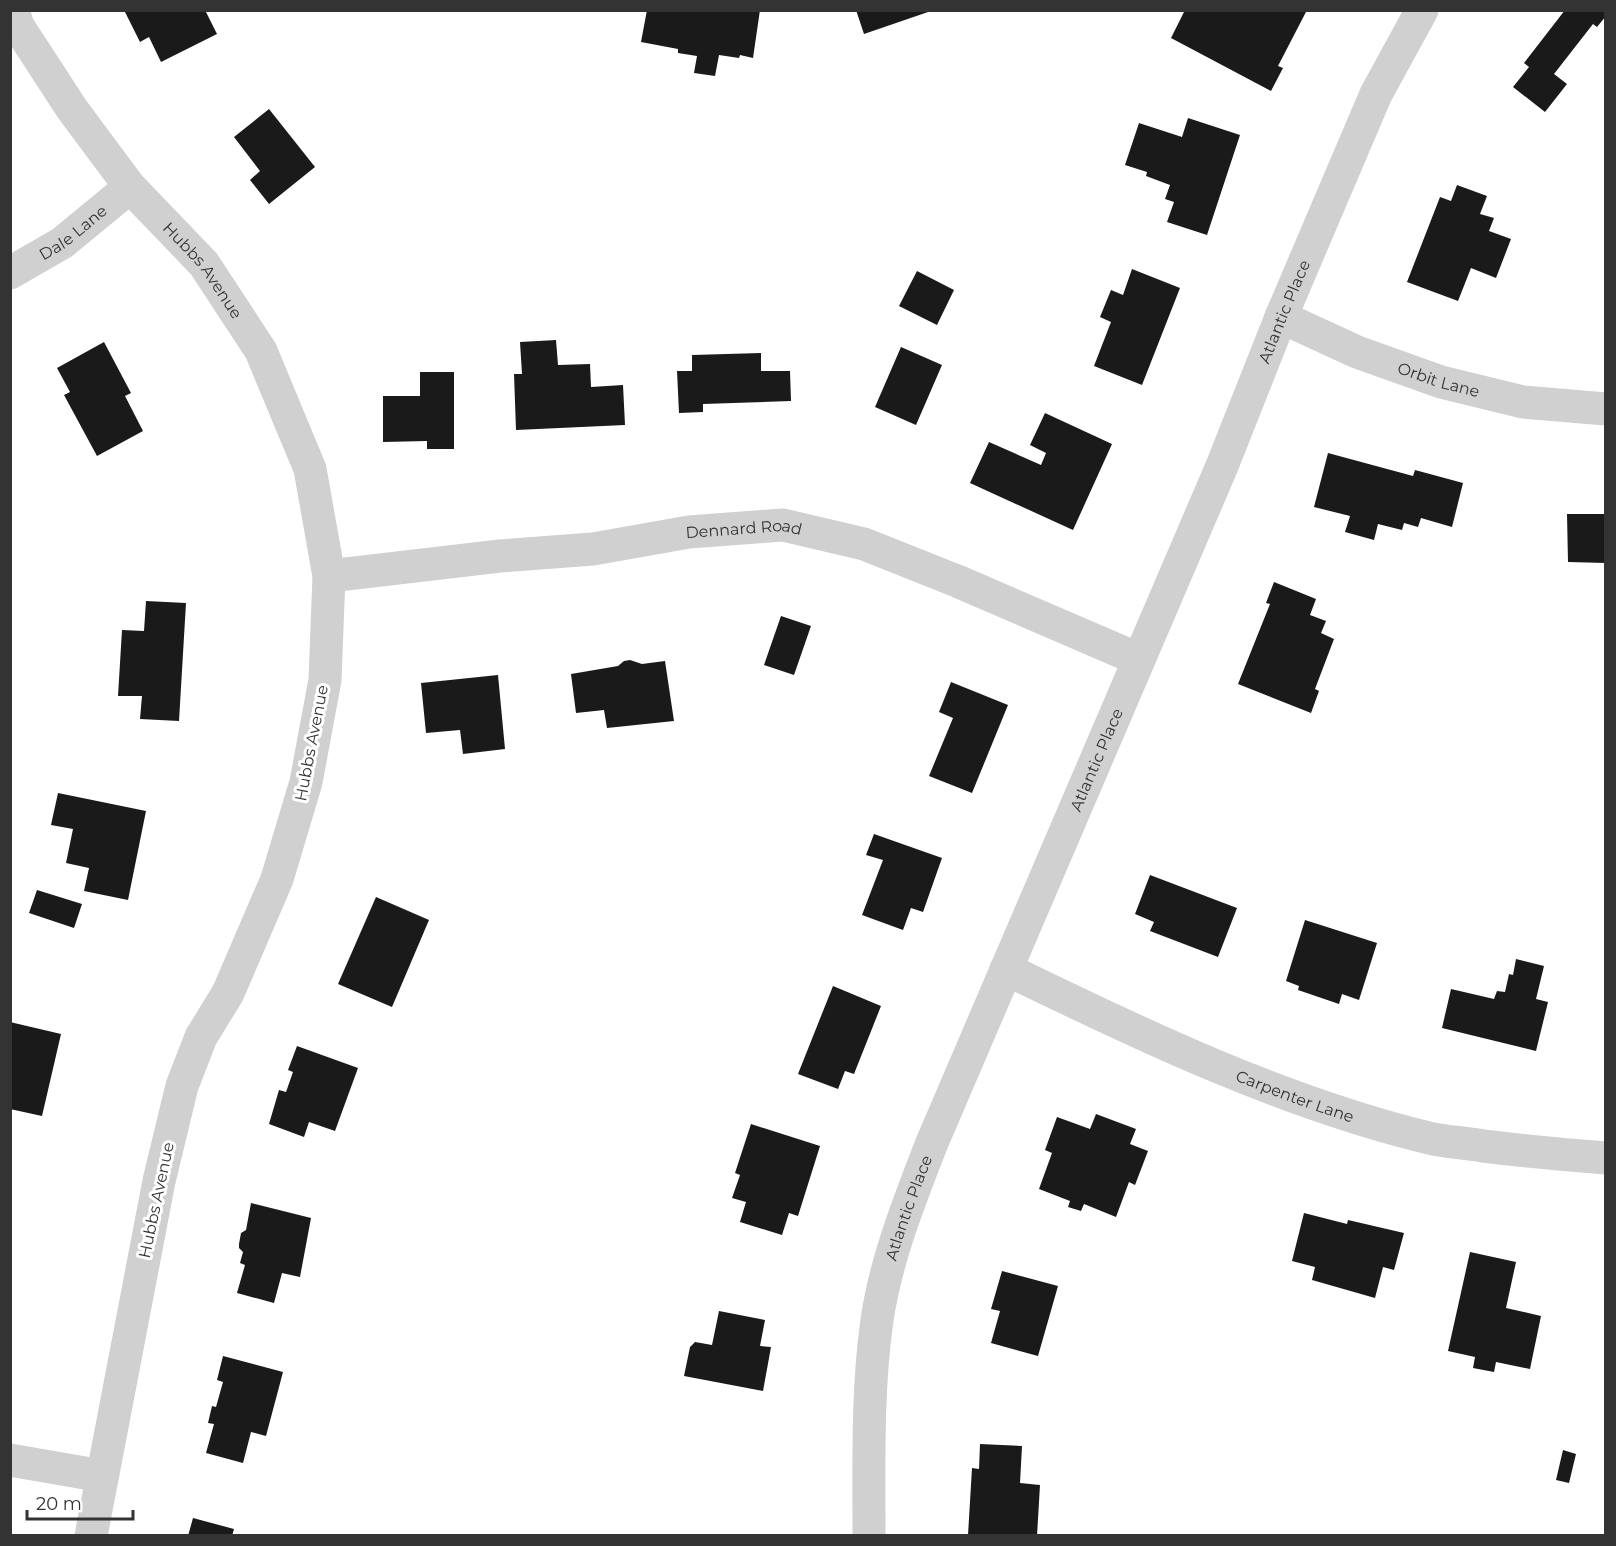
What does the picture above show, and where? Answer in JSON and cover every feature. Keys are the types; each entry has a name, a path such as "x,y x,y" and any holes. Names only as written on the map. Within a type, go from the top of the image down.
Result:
{"street":[{"name":"Hubbs Avenue","path":"13,10 18,26 72,109 130,187 204,264 261,351 310,469 329,576 324,680 306,782 278,879 228,993 201,1037 182,1086 159,1181 91,1536"},
{"name":"Atlantic Place","path":"869,1536 870,1407 877,1319 897,1234 931,1145 1222,466 1281,317 1376,94 1422,10"},
{"name":"Dale Lane","path":"10,273 62,243 130,187"},
{"name":"Orbit Lane","path":"1281,317 1357,352 1441,382 1523,402 1605,409"},
{"name":"Dennard Road","path":"329,576 500,556 592,549 688,532 783,525 864,544 957,581 1138,659"},
{"name":"Carpenter Lane","path":"1006,969 1109,1018 1230,1071 1327,1109 1435,1139 1540,1154 1605,1158"},
{"path":"10,1460 102,1476"}],"building":[{"path":"124,10 205,10 217,34 161,62 149,37 140,42"},
{"path":"647,10 760,10 753,58 740,55 739,58 719,55 715,76 694,73 697,56 678,53 678,49 641,42"},
{"path":"856,10 931,10 931,11 864,34"},
{"path":"1185,10 1307,10 1278,66 1283,68 1271,91 1171,38"},
{"path":"1565,10 1606,10 1606,16 1597,27 1593,24 1554,74 1567,84 1545,112 1513,87 1529,67 1524,63"},
{"path":"269,109 315,167 269,204 250,180 260,171 234,137"},
{"path":"1188,118 1240,135 1207,235 1167,222 1174,202 1165,199 1170,185 1146,176 1147,172 1125,165 1139,123 1182,137"},
{"path":"1457,185 1487,196 1480,214 1494,218 1489,231 1511,239 1496,278 1471,268 1458,301 1407,282 1440,197 1451,201"},
{"path":"1132,269 1180,288 1142,385 1094,366 1111,322 1100,317 1111,290 1123,295"},
{"path":"917,271 954,290 937,325 899,306"},
{"path":"556,340 558,365 590,364 591,387 623,385 625,425 516,430 514,374 522,374 520,342"},
{"path":"104,342 131,393 125,396 143,431 97,456 64,395 70,392 57,368"},
{"path":"901,347 942,365 916,425 875,407"},
{"path":"761,353 761,371 790,371 791,401 703,404 703,412 679,413 677,371 692,371 692,355"},
{"path":"420,372 454,372 454,449 427,449 427,441 383,442 383,396 420,396"},
{"path":"1045,413 1112,444 1073,530 970,483 989,442 1041,465 1046,453 1030,445"},
{"path":"1328,453 1413,476 1415,470 1463,483 1452,527 1421,518 1418,527 1404,523 1402,530 1378,524 1374,540 1345,532 1350,516 1314,507"},
{"path":"1567,514 1606,514 1606,563 1568,562"},
{"path":"1274,582 1316,599 1310,615 1326,621 1321,633 1334,639 1315,689 1319,691 1311,713 1238,684 1270,604 1266,603"},
{"path":"146,601 186,603 179,721 140,719 142,696 118,696 122,630 144,631"},
{"path":"781,616 811,626 794,675 764,665"},
{"path":"630,660 642,664 665,661 674,721 607,728 604,710 576,713 571,674 618,666"},
{"path":"498,675 505,749 463,754 460,730 426,733 421,683"},
{"path":"951,682 1008,705 972,793 929,776 953,718 939,712"},
{"path":"58,793 146,811 128,900 84,891 89,868 66,863 73,829 51,825"},
{"path":"874,834 942,858 923,912 911,908 903,930 862,915 883,860 866,855"},
{"path":"1150,875 1237,908 1218,957 1150,931 1154,922 1135,914"},
{"path":"37,890 82,904 74,928 29,913"},
{"path":"376,897 429,920 392,1007 338,984"},
{"path":"1305,920 1377,943 1359,1000 1342,994 1339,1004 1298,990 1299,986 1286,981"},
{"path":"1516,959 1544,966 1536,999 1548,1002 1536,1051 1442,1028 1451,989 1494,999 1497,991 1505,992 1509,974 1513,975"},
{"path":"833,986 881,1006 854,1074 845,1071 838,1089 798,1074"},
{"path":"10,1022 61,1034 42,1116 10,1109"},
{"path":"297,1046 358,1068 335,1131 309,1122 304,1137 269,1124 279,1090 286,1092 293,1072 288,1070"},
{"path":"1096,1114 1136,1129 1130,1144 1148,1151 1135,1185 1129,1182 1116,1217 1084,1204 1081,1211 1068,1207 1070,1201 1039,1189 1052,1153 1045,1150 1057,1117 1090,1129"},
{"path":"751,1124 820,1146 798,1216 789,1213 782,1235 740,1222 746,1202 732,1198 740,1175 735,1173"},
{"path":"251,1203 311,1218 300,1277 282,1273 274,1303 237,1293 245,1265 240,1263 243,1252 239,1244 241,1233 246,1230"},
{"path":"1304,1213 1347,1224 1348,1220 1404,1233 1394,1270 1383,1267 1375,1298 1312,1280 1315,1267 1292,1261"},
{"path":"1470,1252 1516,1262 1506,1308 1541,1316 1530,1369 1496,1362 1494,1372 1473,1368 1475,1357 1448,1351"},
{"path":"1002,1271 1058,1286 1038,1356 991,1343 1000,1311 991,1309"},
{"path":"719,1311 765,1320 760,1346 771,1347 763,1391 684,1376 690,1347 695,1342 712,1345"},
{"path":"223,1356 283,1372 266,1436 251,1432 243,1463 206,1453 214,1424 208,1423 212,1406 216,1407 223,1382 217,1380"},
{"path":"980,1444 1022,1446 1020,1483 1040,1485 1037,1536 968,1535 972,1468 979,1469"},
{"path":"1563,1450 1576,1454 1569,1483 1556,1480"},
{"path":"193,1518 234,1529 232,1536 188,1536"}]}
